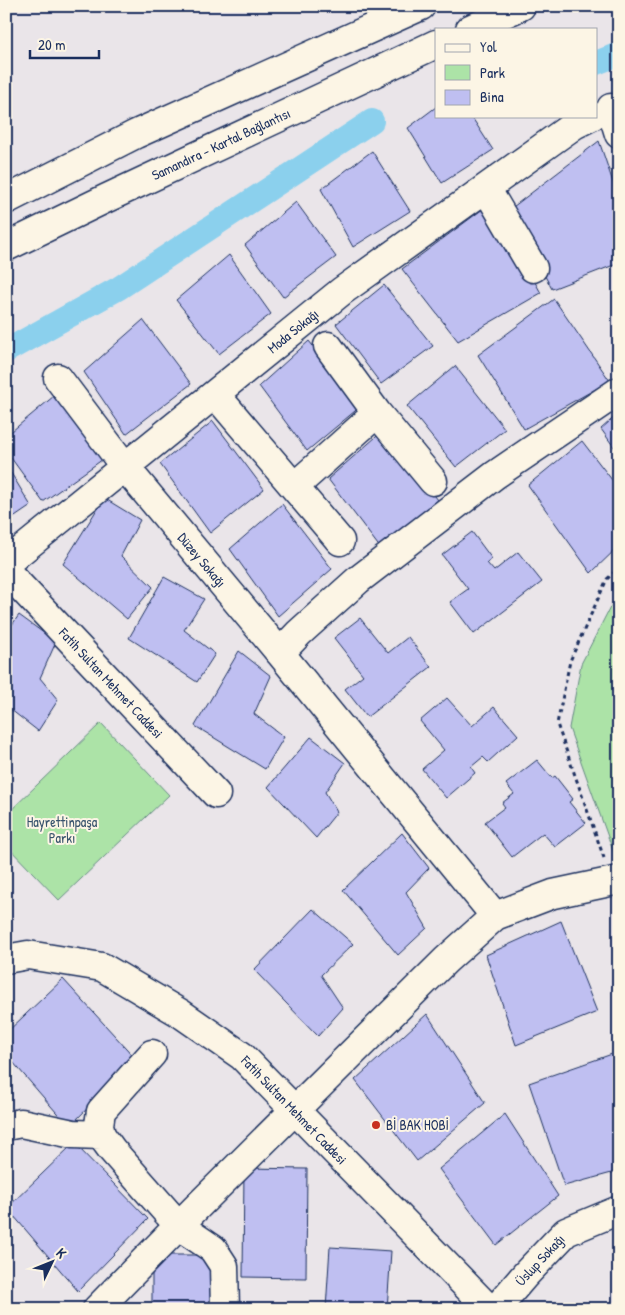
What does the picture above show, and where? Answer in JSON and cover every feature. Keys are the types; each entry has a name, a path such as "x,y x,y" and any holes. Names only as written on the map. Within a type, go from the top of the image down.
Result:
{"main road":[{"path":"6,200 136,134 421,6"},
{"path":"472,28 522,6"},
{"name":"Samandıra - Kartal Bağlantısı","path":"6,247 435,44"},
{"path":"604,111 619,134"},
{"name":"Moda Sokağı","path":"6,563 342,291 574,125 589,118"},
{"path":"486,188 533,268"},
{"path":"328,346 377,413 433,481"},
{"name":"Düzey Sokağı","path":"58,378 125,467 495,916"},
{"path":"280,653 299,633 358,580 495,475 619,390"},
{"path":"215,394 340,541"},
{"path":"294,487 377,413"},
{"name":"Fatih Sultan Mehmet Caddesi","path":"6,571 216,794"},
{"path":"98,1309 446,960 495,916 553,894 615,880"},
{"name":"Fatih Sultan Mehmet Caddesi","path":"6,959 28,955 102,967 180,1013 242,1056 489,1309"},
{"path":"152,1054 101,1111 99,1126 101,1135 179,1226 213,1249 224,1266 225,1309"},
{"path":"6,1126 21,1123 73,1134 101,1135"},
{"name":"Üslup Sokağı","path":"496,1309 566,1232 619,1210"}],"path":[{"path":"615,880 557,724 570,661 607,579 619,568"}],"green space":[{"path":"619,590 619,862 617,862 569,728 581,664"},
{"name":"Hayrettinpaşa Parkı","path":"101,723 169,795 59,900 6,845 6,815"}],"building":[{"path":"435,108 435,118 472,118 493,150 442,183 408,128"},
{"path":"599,141 619,200 619,263 552,289 509,210"},
{"path":"372,151 410,211 353,247 321,189"},
{"path":"296,202 336,257 283,297 245,245"},
{"path":"491,203 541,293 458,341 402,269"},
{"path":"229,255 271,314 219,354 176,300"},
{"path":"384,285 433,346 381,384 336,324"},
{"path":"554,299 610,381 524,429 478,355"},
{"path":"143,320 191,384 126,434 84,372"},
{"path":"309,341 361,406 307,451 259,386"},
{"path":"455,366 505,429 456,467 407,406"},
{"path":"60,391 106,457 43,502 6,451 6,436"},
{"path":"619,413 619,454 601,429"},
{"path":"213,421 264,489 210,533 160,464"},
{"path":"384,430 438,500 381,549 328,479"},
{"path":"582,441 619,489 619,546 591,573 528,485"},
{"path":"11,473 31,506 6,523 6,475"},
{"path":"104,498 140,520 121,556 153,587 127,619 63,564"},
{"path":"282,504 332,569 278,616 230,549"},
{"path":"472,532 492,559 487,563 494,571 518,552 542,582 474,634 450,602 468,589 442,555"},
{"path":"164,577 204,599 184,630 215,654 197,682 129,638"},
{"path":"19,615 56,642 40,678 58,700 38,731 6,706 6,633"},
{"path":"360,618 388,653 408,637 431,667 367,717 345,689 363,675 334,638"},
{"path":"239,651 271,676 254,714 284,737 265,769 195,726"},
{"path":"447,698 472,726 494,707 518,735 488,762 483,757 471,767 475,773 446,798 422,769 444,750 420,721"},
{"path":"311,737 345,763 325,792 337,812 316,838 268,787"},
{"path":"537,760 552,778 555,776 573,799 569,802 586,823 555,847 543,833 512,857 485,822 505,807 502,803 514,794 506,784"},
{"path":"402,833 429,868 406,892 427,928 398,955 343,890"},
{"path":"313,909 353,944 321,975 343,1008 318,1036 254,970"},
{"path":"561,921 597,1012 516,1045 486,955"},
{"path":"63,979 136,1059 69,1127 6,1054 6,1033"},
{"path":"427,1014 485,1103 417,1161 355,1080"},
{"path":"615,1053 619,1073 619,1171 564,1186 529,1083"},
{"path":"505,1114 558,1196 496,1245 439,1169"},
{"path":"74,1143 148,1219 78,1291 7,1208"},
{"path":"244,1168 307,1169 306,1278 243,1277"},
{"path":"330,1247 391,1251 387,1309 326,1309"},
{"path":"152,1255 213,1255 212,1309 152,1309"}],"waterway":[{"path":"598,62 619,54"},
{"path":"6,351 119,288 372,121"}],"place":[{"name":"Bİ BAK HOBİ","path":"376,1125"}]}
